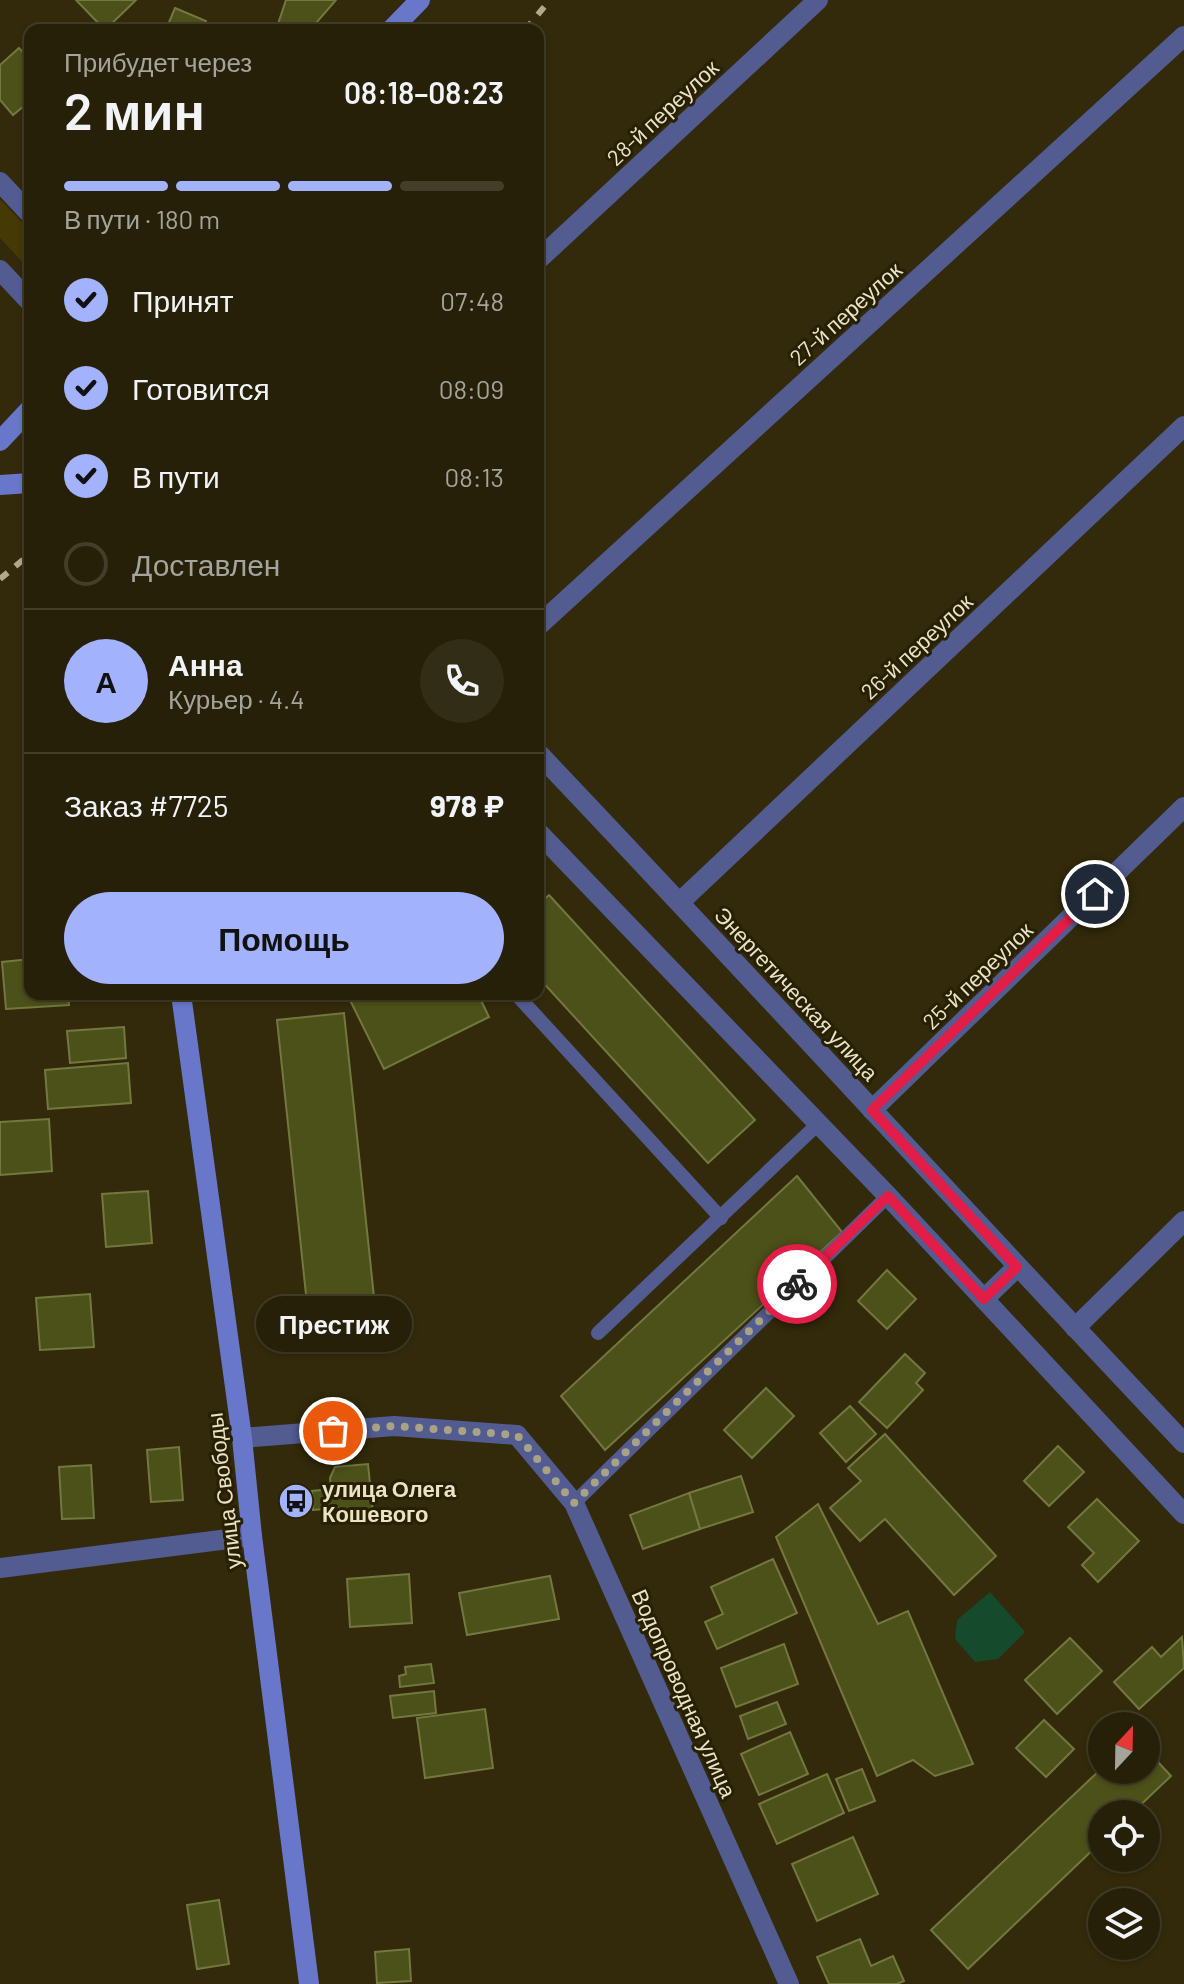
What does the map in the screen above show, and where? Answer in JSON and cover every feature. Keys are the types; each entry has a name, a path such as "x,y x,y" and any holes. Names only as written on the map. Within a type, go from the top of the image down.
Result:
{"main road":[{"path":"397,24 420,0"},
{"path":"0,441 24,415"},
{"path":"0,485 24,483"},
{"name":"улица Свободы","path":"182,1000 242,1438 309,1984"}],"street":[{"name":"28-й переулок","path":"544,254 818,0"},
{"name":"27-й переулок","path":"544,621 1184,36"},
{"path":"0,182 24,208"},
{"path":"0,270 24,296"},
{"name":"26-й переулок","path":"680,902 1184,426"},
{"name":"Энергетическая улица","path":"544,759 1184,1443"},
{"name":"25-й переулок","path":"872,1110 1184,807"},
{"path":"544,838 888,1196 1184,1514"},
{"path":"1075,1328 1184,1221"},
{"path":"984,1299 1017,1267"},
{"name":"Водопроводная улица","path":"242,1438 394,1426 517,1435 574,1503 789,1984"},
{"path":"0,1568 252,1536"}],"lane":[{"path":"521,1000 721,1218"},
{"path":"598,1333 818,1124"},
{"path":"574,1503 888,1196"}],"shaded area":[{"path":"0,199 24,225 24,264 0,238"},
{"path":"990,1592 1025,1632 998,1659 975,1662 955,1639 957,1620"}],"building":[{"path":"76,0 136,0 111,24 99,24"},
{"path":"286,0 336,0 315,24 278,24"},
{"path":"175,8 206,21 205,24 168,24"},
{"path":"19,48 24,53 24,106 13,115 0,100 0,65"},
{"path":"549,895 755,1120 708,1163 544,984 544,899"},
{"path":"24,960 24,1000 69,1000 69,1005 6,1009 2,962"},
{"path":"350,1000 481,1000 489,1017 384,1069"},
{"path":"344,1013 376,1316 309,1323 277,1020"},
{"path":"124,1027 126,1058 70,1063 67,1031"},
{"path":"128,1063 131,1103 48,1109 45,1070"},
{"path":"49,1119 52,1171 0,1175 0,1122"},
{"path":"797,1176 842,1232 605,1450 561,1396"},
{"path":"148,1191 152,1243 106,1247 102,1194"},
{"path":"887,1270 916,1299 887,1329 858,1301"},
{"path":"90,1294 94,1347 40,1350 36,1298"},
{"path":"905,1354 925,1373 916,1383 923,1390 887,1428 859,1402"},
{"path":"766,1388 794,1416 752,1458 724,1430"},
{"path":"850,1406 876,1434 846,1462 820,1433"},
{"path":"885,1434 996,1556 954,1595 885,1519 860,1541 830,1508 861,1481 848,1468"},
{"path":"1058,1446 1084,1472 1049,1506 1024,1481"},
{"path":"179,1447 183,1500 151,1502 147,1450"},
{"path":"368,1464 373,1513 338,1516 338,1508 313,1510 312,1491 331,1489 330,1478 335,1467"},
{"path":"91,1465 94,1518 62,1519 59,1467"},
{"path":"741,1476 753,1512 700,1529 689,1493"},
{"path":"689,1493 700,1529 643,1549 630,1515"},
{"path":"1097,1499 1139,1541 1098,1582 1082,1565 1094,1553 1068,1527"},
{"path":"818,1504 878,1624 908,1611 973,1764 935,1776 913,1760 877,1776 776,1537"},
{"path":"773,1559 797,1613 717,1649 705,1622 723,1614 711,1587"},
{"path":"409,1574 412,1623 350,1627 347,1579"},
{"path":"550,1576 559,1619 467,1635 459,1593"},
{"path":"1182,1637 1184,1668 1139,1709 1114,1682 1152,1647 1161,1657"},
{"path":"1070,1638 1102,1671 1057,1714 1025,1680"},
{"path":"784,1644 798,1684 736,1707 721,1668"},
{"path":"431,1664 434,1683 400,1687 399,1676 406,1674 405,1667"},
{"path":"434,1691 436,1713 393,1718 390,1696"},
{"path":"777,1702 786,1724 748,1739 740,1716"},
{"path":"485,1709 493,1768 425,1778 417,1718"},
{"path":"1044,1720 1074,1749 1046,1777 1016,1748"},
{"path":"790,1732 808,1774 759,1795 741,1754"},
{"path":"1160,1764 1171,1776 1146,1800 1088,1800 1088,1854 968,1969 931,1930 1088,1781 1088,1784 1160,1784"},
{"path":"862,1769 875,1801 849,1811 836,1779"},
{"path":"827,1774 844,1813 777,1844 759,1804"},
{"path":"853,1837 878,1894 817,1921 792,1864"},
{"path":"219,1900 229,1964 197,1969 187,1905"},
{"path":"860,1939 871,1966 893,1956 904,1981 897,1984 829,1984 817,1957"},
{"path":"409,1949 411,1981 377,1983 375,1952"}],"railway":[{"path":"530,24 550,0"},
{"path":"0,579 24,559"}],"way so far":[{"path":"333,1431 394,1426 517,1435 574,1503 797,1284"}],"place":[{"name":"Престиж","path":"333,1431"},
{"name":"улица Олега Кошевого","path":"296,1501"}],"route":[{"path":"797,1284 888,1196 984,1299 1017,1267 872,1110 1095,894"}]}
